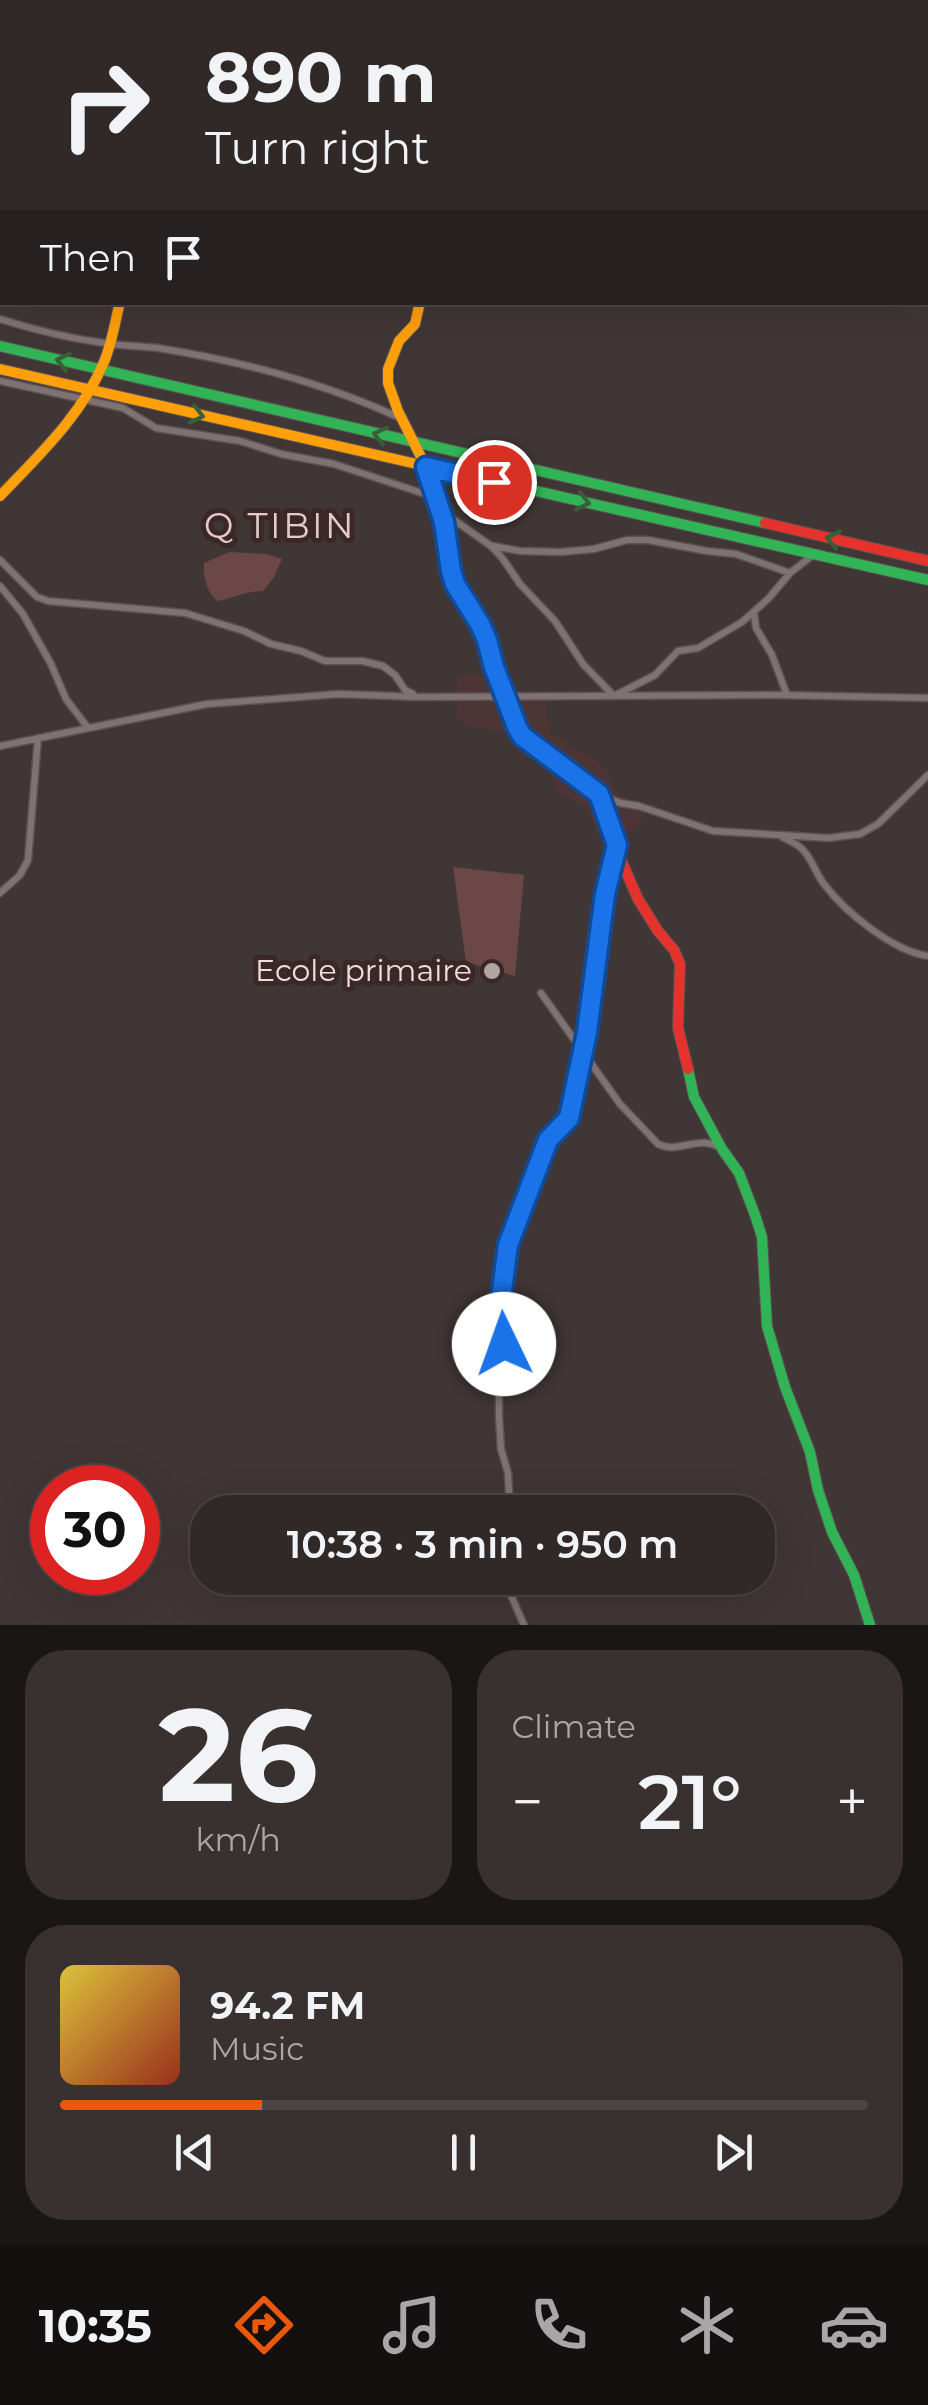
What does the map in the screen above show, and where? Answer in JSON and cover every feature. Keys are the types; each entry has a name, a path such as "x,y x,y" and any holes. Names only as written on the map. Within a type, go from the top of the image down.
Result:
{"main road":[{"path":"0,496 50,443 86,394 100,369 119,305"},
{"path":"419,305 416,324 399,341 388,369 388,383 440,506 455,584 480,624 522,736 599,794 638,898 680,964 678,1028 694,1097 739,1173 755,1215 762,1237 767,1326 810,1452 832,1532 854,1575 870,1625"},
{"path":"0,346 928,561"},
{"path":"0,369 86,394 928,580"}],"street":[{"path":"0,319 58,336 156,348 273,373 362,401 402,419"},
{"path":"0,381 86,394 123,408 156,428 240,441 334,464 425,494 504,559 520,584 555,620 583,664 614,696"},
{"path":"491,546 561,552 648,540 736,554 790,572"},
{"path":"614,696 655,674 678,651 698,648 742,622 790,572 814,554"},
{"path":"0,560 48,601 184,612 324,661 383,666 396,675 405,690 418,697"},
{"path":"0,586 24,614 66,699 88,728"},
{"path":"754,612 756,628 772,654 787,695"},
{"path":"0,746 206,704 339,694 928,698"},
{"path":"0,892 20,875 28,860 38,738"},
{"path":"599,794 620,804 639,806 713,831 829,838 860,834 878,824 928,775"},
{"path":"782,836 802,850 825,886 858,918 912,954 928,956"},
{"path":"509,1495 508,1473 500,1449 499,1416 504,1344 499,1313 504,1264 548,1140 569,1118 584,1053 605,894 617,845"},
{"path":"541,993 620,1104 658,1144 665,1148 702,1141 722,1149"},
{"path":"511,1595 524,1625"}],"shaded area":[{"path":"230,552 282,559 263,591 217,601 206,584 204,563"},
{"path":"458,675 498,677 506,696 545,695 550,735 568,739 567,748 591,755 606,769 615,791 647,809 636,829 598,836 588,809 557,791 550,772 522,736 471,726 456,719"},
{"path":"453,867 524,875 515,976 466,962"}],"traffic: fast":[{"path":"0,346 765,523"},
{"path":"443,470 928,580"},
{"path":"688,1069 694,1097 739,1173 755,1215 762,1237 767,1326 810,1452 832,1532 854,1575 870,1625"}],"traffic: slow":[{"path":"0,496 84,400 107,355 119,305"},
{"path":"419,305 415,324 399,341 388,369 388,383 440,506 455,584 480,624 513,716"},
{"path":"0,369 443,470"}],"traffic: jam":[{"path":"765,523 928,561"},
{"path":"513,716 522,736 599,794 606,807 621,860 638,899 680,964 678,1028 688,1069"}],"place":[{"name":"Ecole primaire","path":"492,971"}],"district":[{"name":"Q TIBIN","path":"280,526"}],"route":[{"path":"494,482 426,467 444,522 455,584 480,624 522,736 599,794 617,845 605,894 584,1053 569,1118 548,1140 508,1245 499,1313 504,1344"}]}
